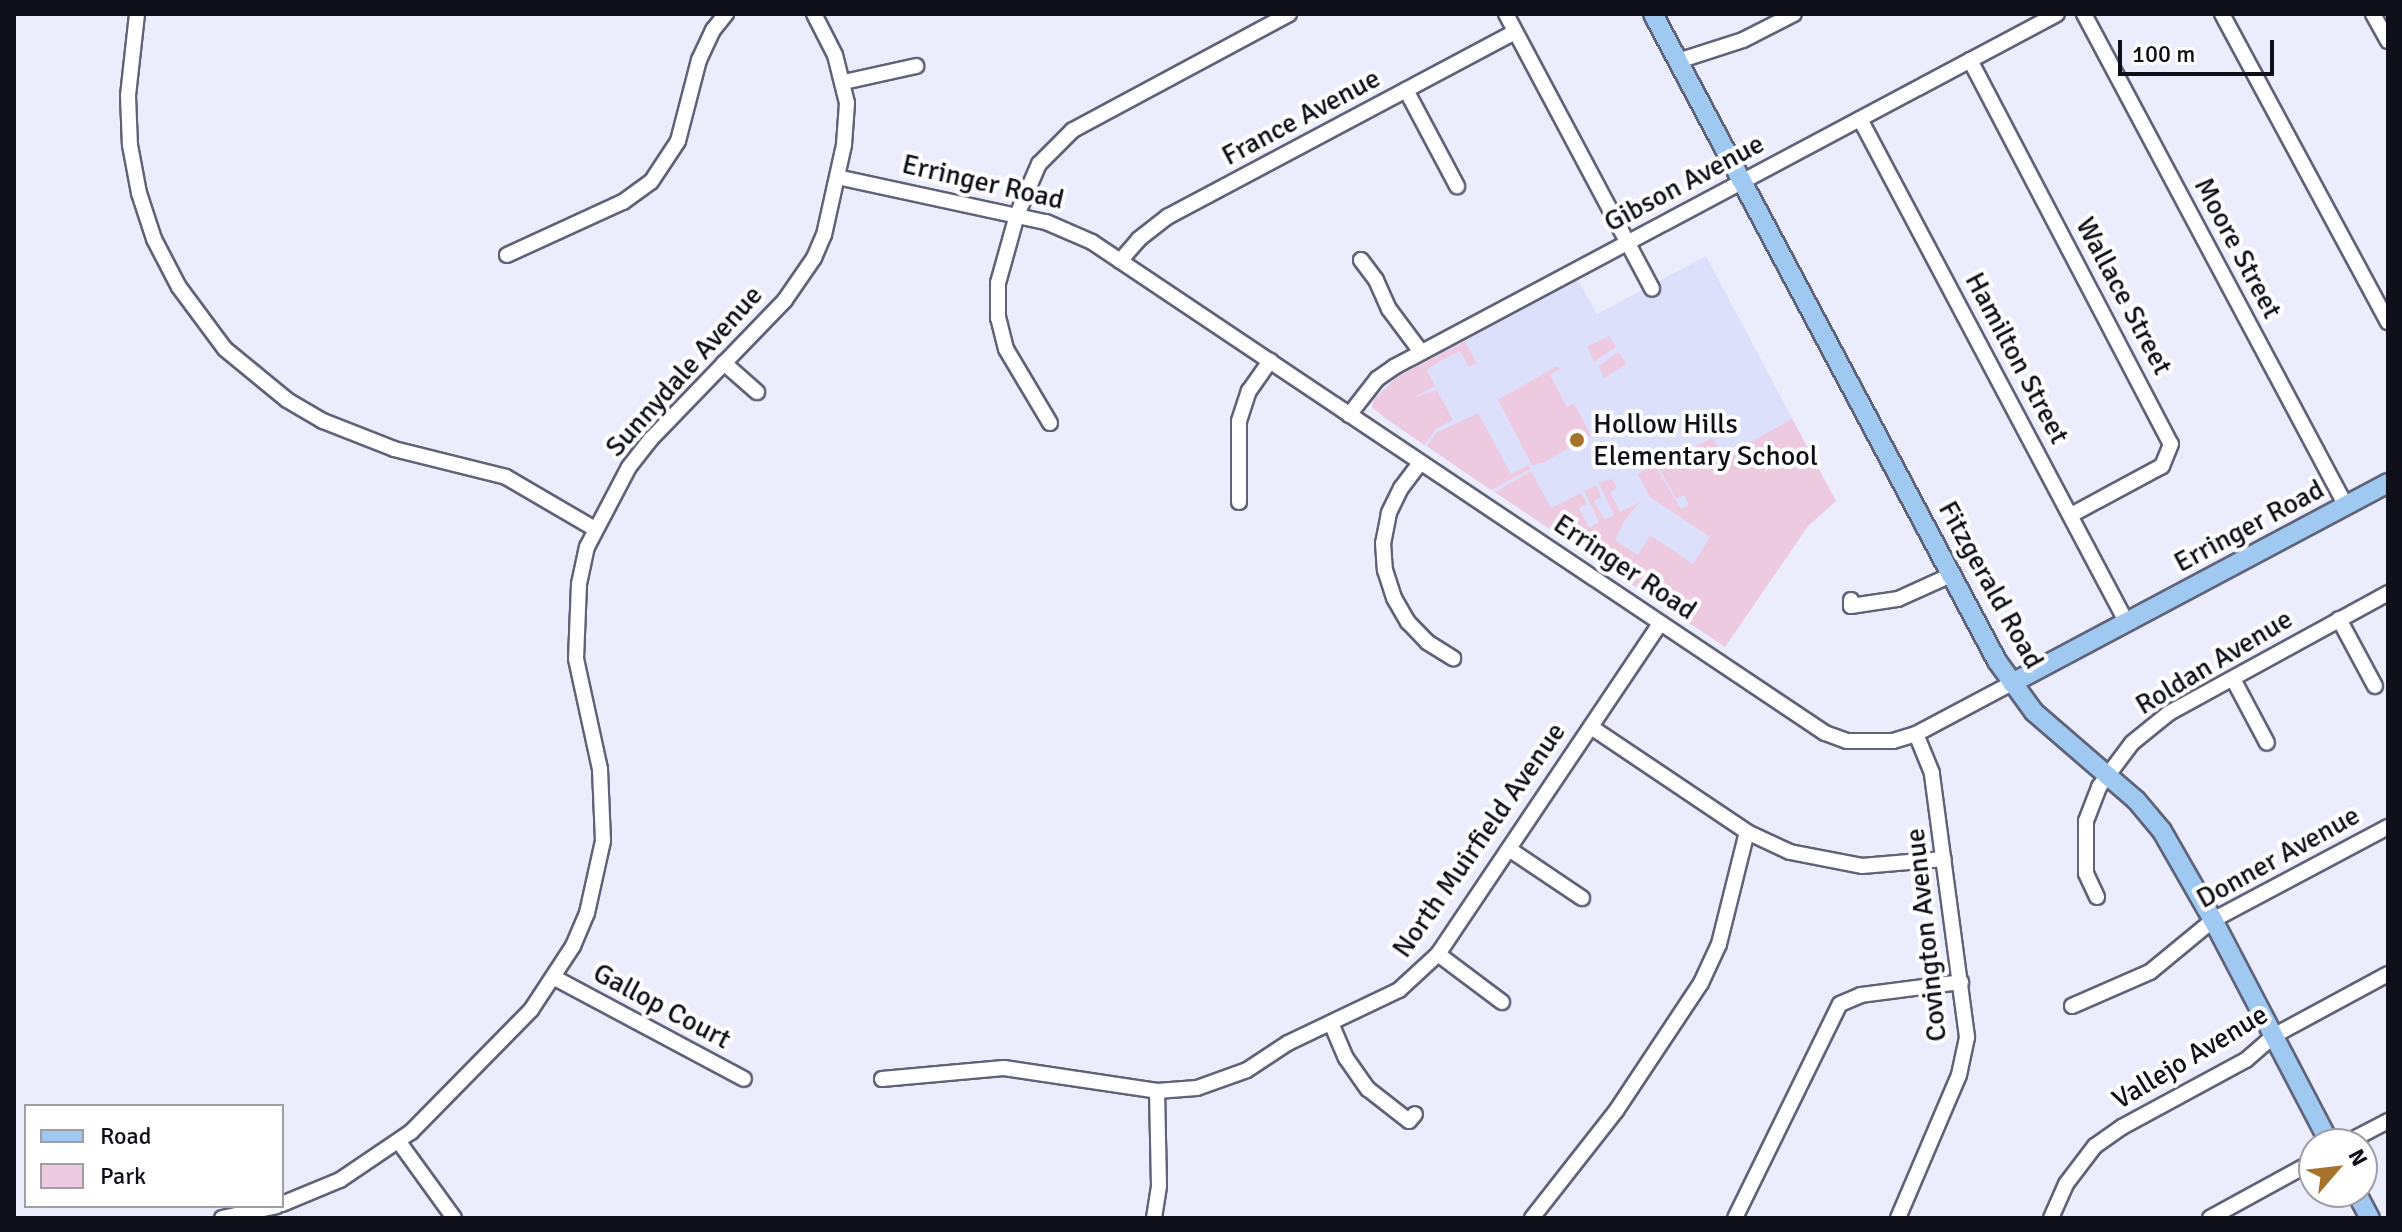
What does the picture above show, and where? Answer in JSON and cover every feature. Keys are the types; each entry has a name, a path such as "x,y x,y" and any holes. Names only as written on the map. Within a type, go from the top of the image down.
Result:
{"main road":[{"name":"Fitzgerald Road","path":"1653,14 1951,575 2012,683 2053,731 2108,774 2162,831 2275,1035 2322,1128"},
{"name":"Erringer Road","path":"2012,683 2388,483"}],"street":[{"path":"137,14 128,96 130,145 139,193 166,265 225,349 287,400 323,421 379,444 506,477 595,529"},
{"path":"507,255 623,202 651,182 678,141 699,60 713,30 726,14"},
{"name":"Sunnydale Avenue","path":"284,1203 340,1180 399,1142 505,1040 555,978 587,913 603,841 600,769 582,697 576,634 579,584 595,529 629,467 785,300 814,258 824,235 847,124 844,82 835,55 814,14"},
{"path":"1050,423 1006,349 998,318 998,283 1017,215 1039,164 1073,130 1289,14"},
{"path":"1506,14 1652,289"},
{"path":"1678,61 1743,40 1794,14"},
{"name":"Gibson Avenue","path":"1349,415 1377,379 1421,352 2057,14"},
{"name":"Moore Street","path":"2084,14 2346,506"},
{"path":"2222,14 2388,322"},
{"path":"2373,14 2388,41"},
{"name":"France Avenue","path":"1120,261 1139,239 1167,217 1515,32"},
{"name":"Wallace Street","path":"1970,60 2171,444 2162,466 2071,515"},
{"path":"844,82 916,66"},
{"path":"1406,90 1457,186"},
{"name":"Hamilton Street","path":"1860,119 2127,623"},
{"name":"Erringer Road","path":"837,177 1017,215 1069,230 1120,261 1825,733 1870,743 1916,734 2012,683"},
{"path":"1361,260 1376,280 1389,309 1421,352"},
{"path":"1239,502 1239,421 1249,391 1270,361"},
{"path":"724,363 757,392"},
{"path":"1420,463 1401,488 1389,513 1383,543 1385,570 1394,598 1408,622 1427,642 1453,658"},
{"path":"1851,600 1851,606 1898,599 1951,575"},
{"name":"Roldan Avenue","path":"2097,897 2086,873 2084,836 2092,801 2108,774 2151,725 2388,593"},
{"path":"2339,619 2375,686"},
{"name":"North Muirfield Avenue","path":"882,1079 1004,1068 1157,1091 1178,1091 1215,1084 1399,990 1438,954 1660,624"},
{"path":"2233,679 2267,743"},
{"path":"1591,727 1747,832 1790,852 1839,864 1887,866 1944,859"},
{"name":"Covington Avenue","path":"1898,1218 1965,1057 1966,1022 1932,773 1916,734"},
{"name":"Donner Avenue","path":"2072,1006 2150,972 2213,920 2388,827"},
{"path":"1532,1218 1616,1111 1701,983 1719,944 1747,832"},
{"path":"1509,849 1582,898"},
{"path":"1438,954 1502,1002"},
{"name":"Vallejo Avenue","path":"2051,1218 2066,1184 2095,1146 2122,1127 2246,1060 2275,1035 2388,974"},
{"name":"Gallop Court","path":"555,978 744,1079"},
{"path":"1735,1218 1840,1004 1861,995 1961,982"},
{"path":"1331,1023 1346,1058 1368,1089 1409,1121 1415,1114"},
{"path":"1154,1218 1159,1186 1157,1091"},
{"path":"399,1142 454,1218"},
{"path":"2210,1218 2298,1170"},
{"name":"Sunnydale Avenue","path":"222,1218 267,1208"}],"shaded area":[{"path":"1706,256 1836,501 1808,526 1725,647 1384,418 1371,404 1397,377 1578,280 1597,314"}],"green space":[{"path":"1609,336 1616,347 1594,362 1587,347"},
{"path":"1465,341 1477,363 1469,367 1460,351 1438,362 1427,370 1435,386 1415,397 1437,390 1453,420 1436,429 1424,445 1372,408 1374,399 1397,377"},
{"path":"1618,352 1627,364 1604,378 1599,366"},
{"path":"1557,366 1562,368 1550,375 1567,407 1574,404 1591,435 1543,463 1532,465 1498,400"},
{"path":"1478,413 1511,474 1528,465 1530,469 1491,490 1427,446 1436,433"},
{"path":"1792,419 1836,501 1808,526 1725,647 1495,492 1531,471 1551,508 1581,493 1587,504 1579,508 1589,528 1599,522 1584,491 1596,485 1601,497 1594,501 1605,520 1614,515 1599,483 1612,479 1617,488 1610,492 1620,512 1640,502 1624,521 1615,540 1638,555 1650,535 1693,564 1710,537 1650,497 1638,474 1654,464 1681,509 1689,505 1684,495 1676,499 1658,466 1712,438 1725,457"}],"place":[{"name":"Hollow Hills Elementary School","path":"1577,440"}]}
